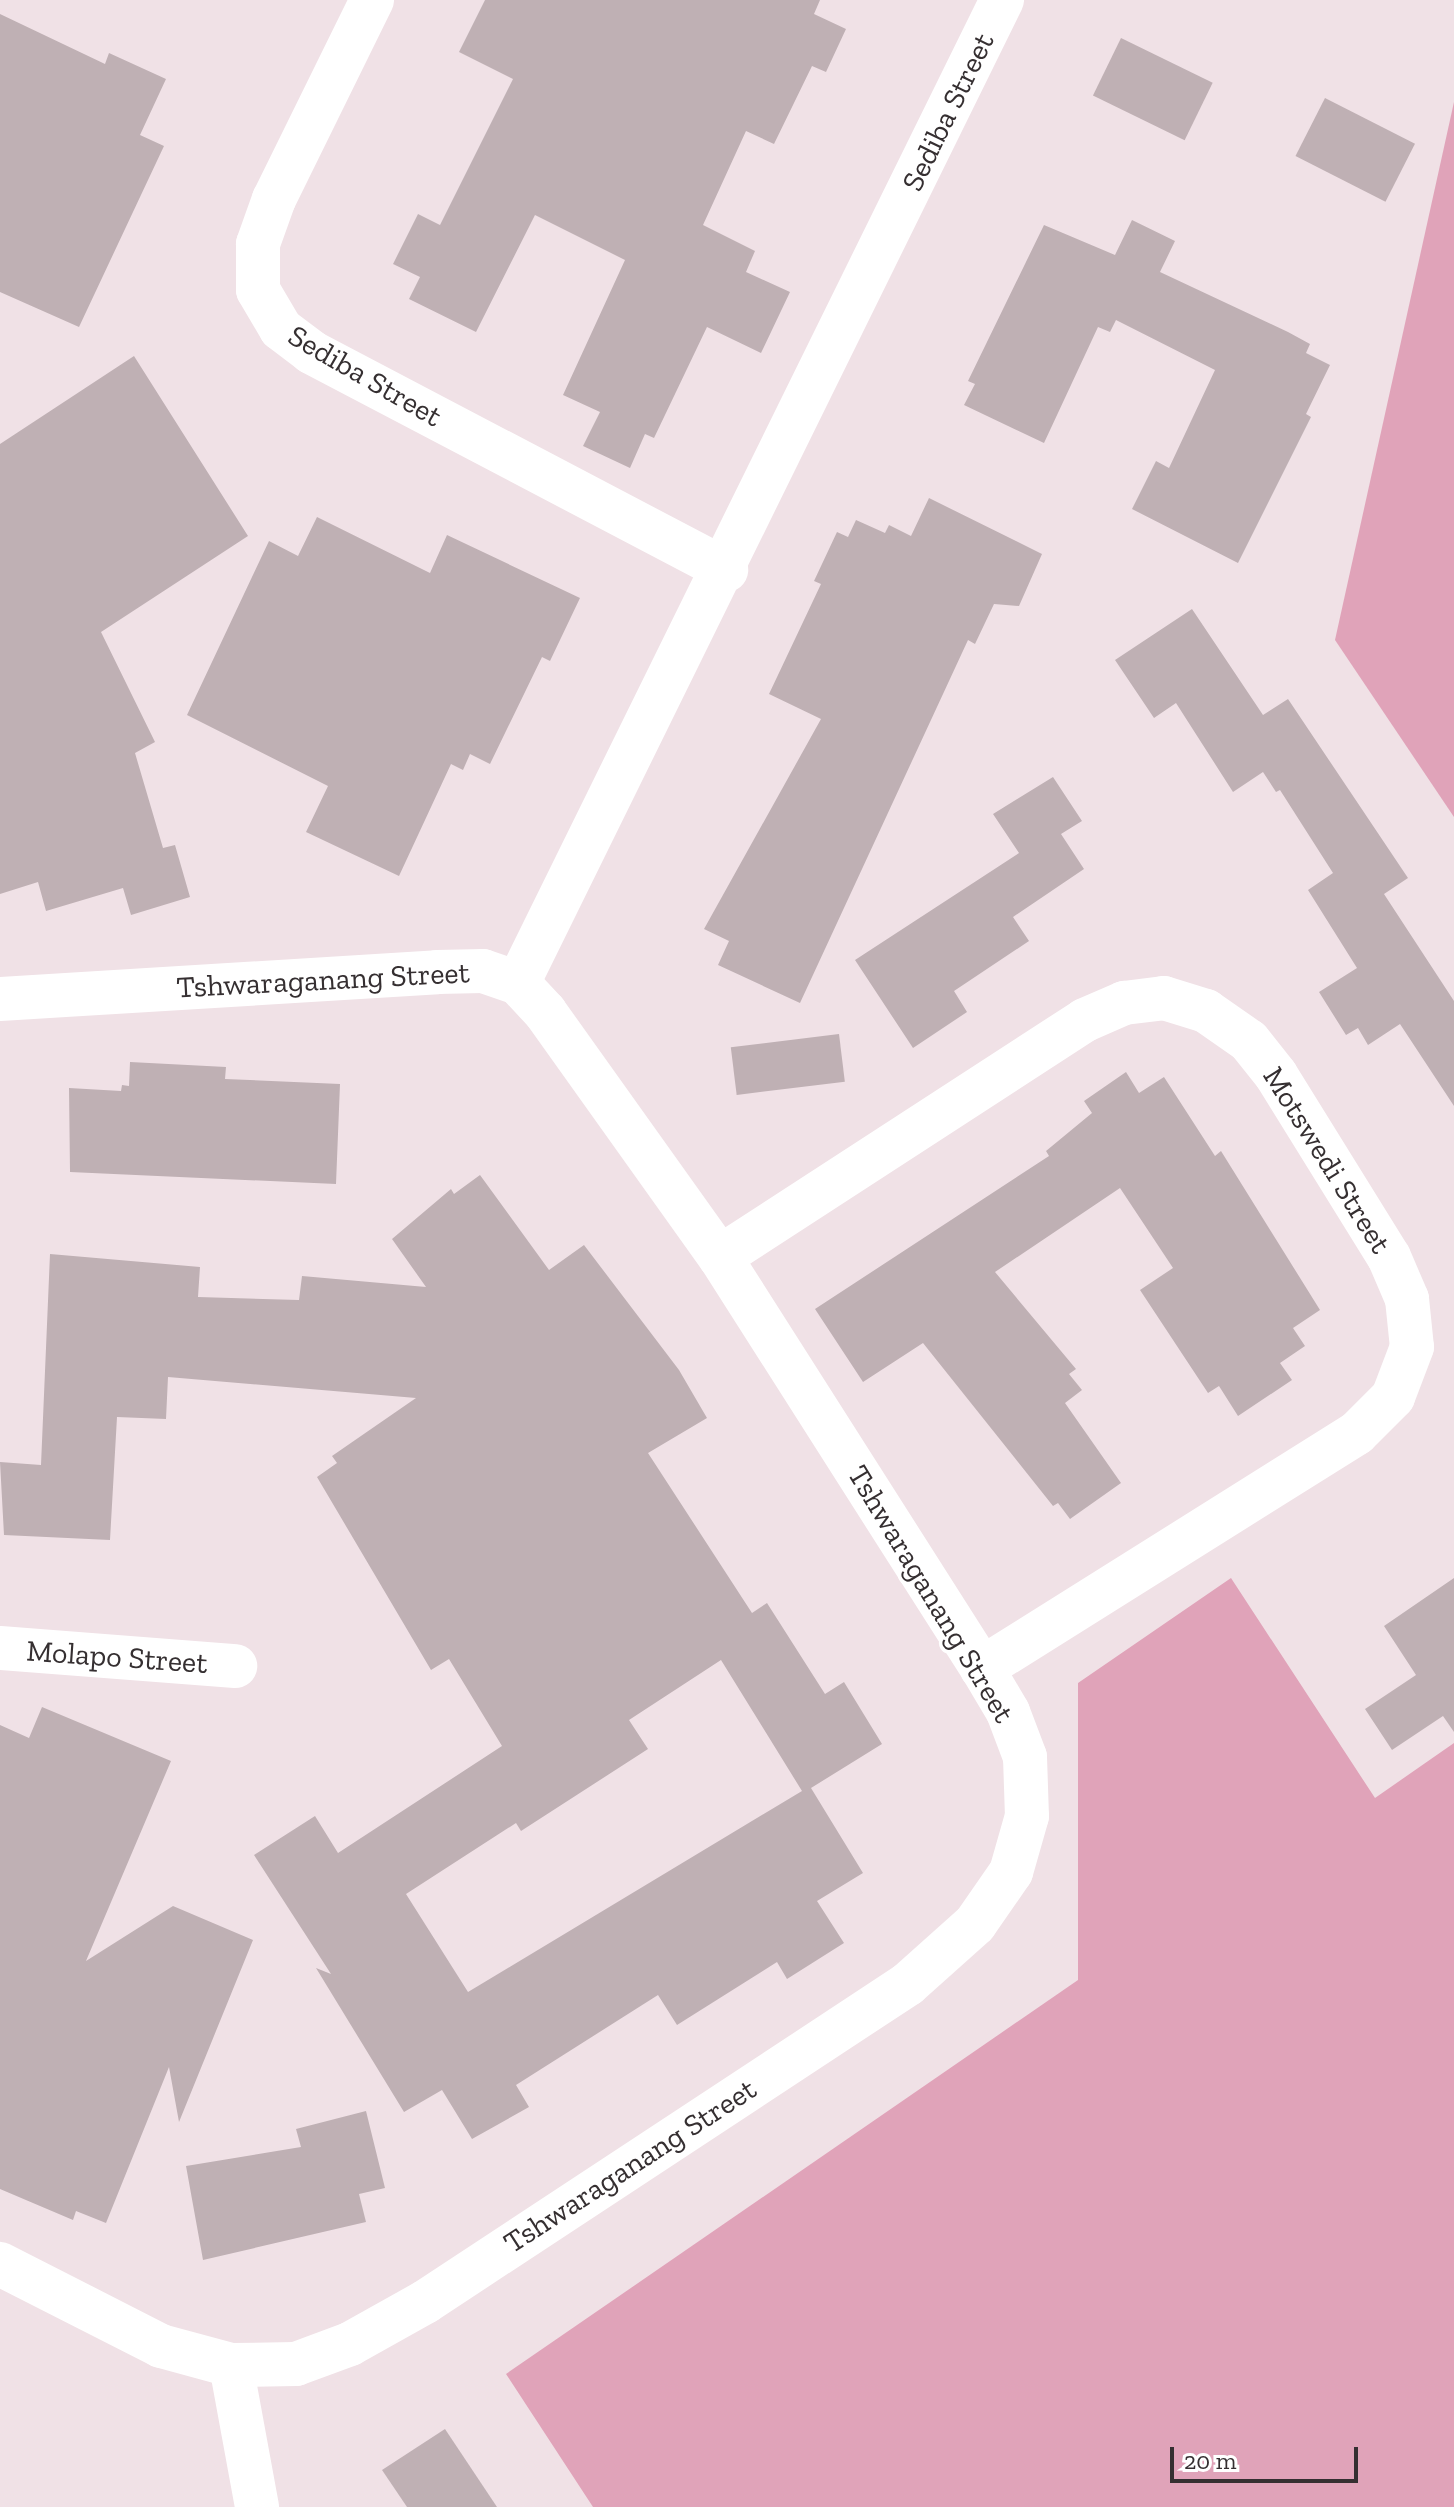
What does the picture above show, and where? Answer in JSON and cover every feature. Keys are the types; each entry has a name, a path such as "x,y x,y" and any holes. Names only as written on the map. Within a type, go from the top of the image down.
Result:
{"street":[{"name":"Sediba Street","path":"372,0 274,199 258,244 258,290 281,329 311,352 726,570"},
{"name":"Sediba Street","path":"518,983 726,570 1002,0"},
{"name":"Tshwaraganang Street","path":"0,999 437,972 483,971 518,983 545,1012 720,1257 982,1668 1008,1712 1025,1757 1027,1816 1011,1872 975,1924 908,1984 425,2302 350,2344 296,2364 231,2365 161,2346 0,2264"},
{"name":"Motswedi Street","path":"720,1257 1085,1020 1124,1003 1164,998 1206,1011 1249,1041 1276,1075 1389,1257 1407,1299 1412,1347 1393,1397 1357,1433 982,1668"},
{"name":"Molapo Street","path":"0,1648 235,1666"},
{"path":"231,2365 257,2507"}],"shaded area":[{"path":"1454,102 1454,817 1335,640"},
{"path":"1231,1578 1375,1798 1454,1743 1454,2507 593,2507 506,2374 1078,1980 1078,1683"}],"building":[{"path":"485,0 820,0 814,14 846,29 826,72 812,66 774,144 746,131 703,225 755,251 746,272 790,292 761,353 707,327 654,438 645,434 630,468 583,446 600,412 563,395 625,260 535,215 476,332 409,299 420,277 393,264 418,214 440,225 513,79 459,52"},
{"path":"0,14 105,64 109,53 166,79 140,135 164,146 79,327 0,292"},
{"path":"1121,38 1213,83 1185,140 1093,96"},
{"path":"1325,98 1415,144 1385,202 1295,156"},
{"path":"1132,220 1175,241 1160,272 1310,344 1306,353 1330,365 1306,414 1311,417 1238,563 1132,509 1156,461 1169,468 1215,370 1116,320 1110,332 1098,327 1044,443 964,405 975,384 968,381 1044,225 1115,255"},
{"path":"134,356 248,536 101,632 155,742 135,753 163,848 175,845 190,897 131,915 123,888 46,911 38,882 0,894 0,444"},
{"path":"929,498 1042,554 1019,606 994,604 975,644 968,640 800,1003 718,965 729,941 704,929 821,719 769,694 821,584 814,581 837,532 848,537 856,520 885,533 889,525 911,536"},
{"path":"317,517 430,573 447,535 580,598 550,661 542,657 490,764 470,754 463,770 451,764 399,876 306,832 328,786 187,715 269,541 298,556"},
{"path":"1192,609 1263,715 1288,699 1408,878 1384,894 1454,1001 1454,1106 1400,1024 1368,1045 1358,1028 1346,1035 1319,992 1357,968 1308,890 1333,873 1280,790 1276,792 1263,772 1233,792 1176,703 1154,718 1115,660"},
{"path":"1053,777 1082,821 1061,834 1084,869 1013,917 1029,941 954,991 967,1012 913,1048 855,960 1019,853 993,814"},
{"path":"839,1034 845,1082 737,1095 731,1047"},
{"path":"130,1062 226,1067 225,1079 340,1084 336,1184 70,1172 69,1088 121,1091 122,1085 129,1086"},
{"path":"1126,1072 1139,1093 1164,1077 1215,1156 1221,1151 1320,1310 1293,1328 1305,1346 1280,1363 1292,1380 1238,1416 1219,1386 1208,1393 1140,1290 1173,1268 1120,1188 995,1272 1076,1369 1069,1374 1082,1390 1065,1403 1121,1483 1070,1519 1058,1503 1053,1506 923,1343 863,1382 815,1309 1049,1156 1046,1151 1092,1113 1084,1101"},
{"path":"480,1175 549,1270 584,1245 679,1370 707,1418 648,1453 752,1613 767,1603 825,1694 844,1682 882,1744 811,1788 863,1873 817,1901 844,1943 787,1979 777,1962 677,2025 658,1995 516,2085 529,2107 472,2139 442,2090 404,2112 316,1968 331,1974 254,1855 315,1816 338,1853 502,1746 449,1659 431,1670 317,1477 337,1463 332,1456 416,1398 168,1377 166,1419 117,1417 110,1540 4,1535 0,1462 41,1465 50,1254 200,1267 198,1297 299,1300 302,1276 426,1287 392,1239 451,1189 454,1194","holes":["721,1660 802,1791 468,1992 406,1894 516,1823 521,1831 648,1749 629,1720"]},
{"path":"1454,1578 1454,1732 1443,1716 1392,1750 1365,1709 1416,1675 1384,1626"},
{"path":"42,1707 171,1761 86,1961 173,1906 253,1940 179,2122 169,2067 106,2223 76,2211 73,2220 0,2189 0,1725 29,1738"},
{"path":"366,2111 385,2188 359,2194 366,2222 203,2260 186,2166 301,2147 296,2129"},
{"path":"445,2429 497,2507 407,2507 382,2470"}]}
